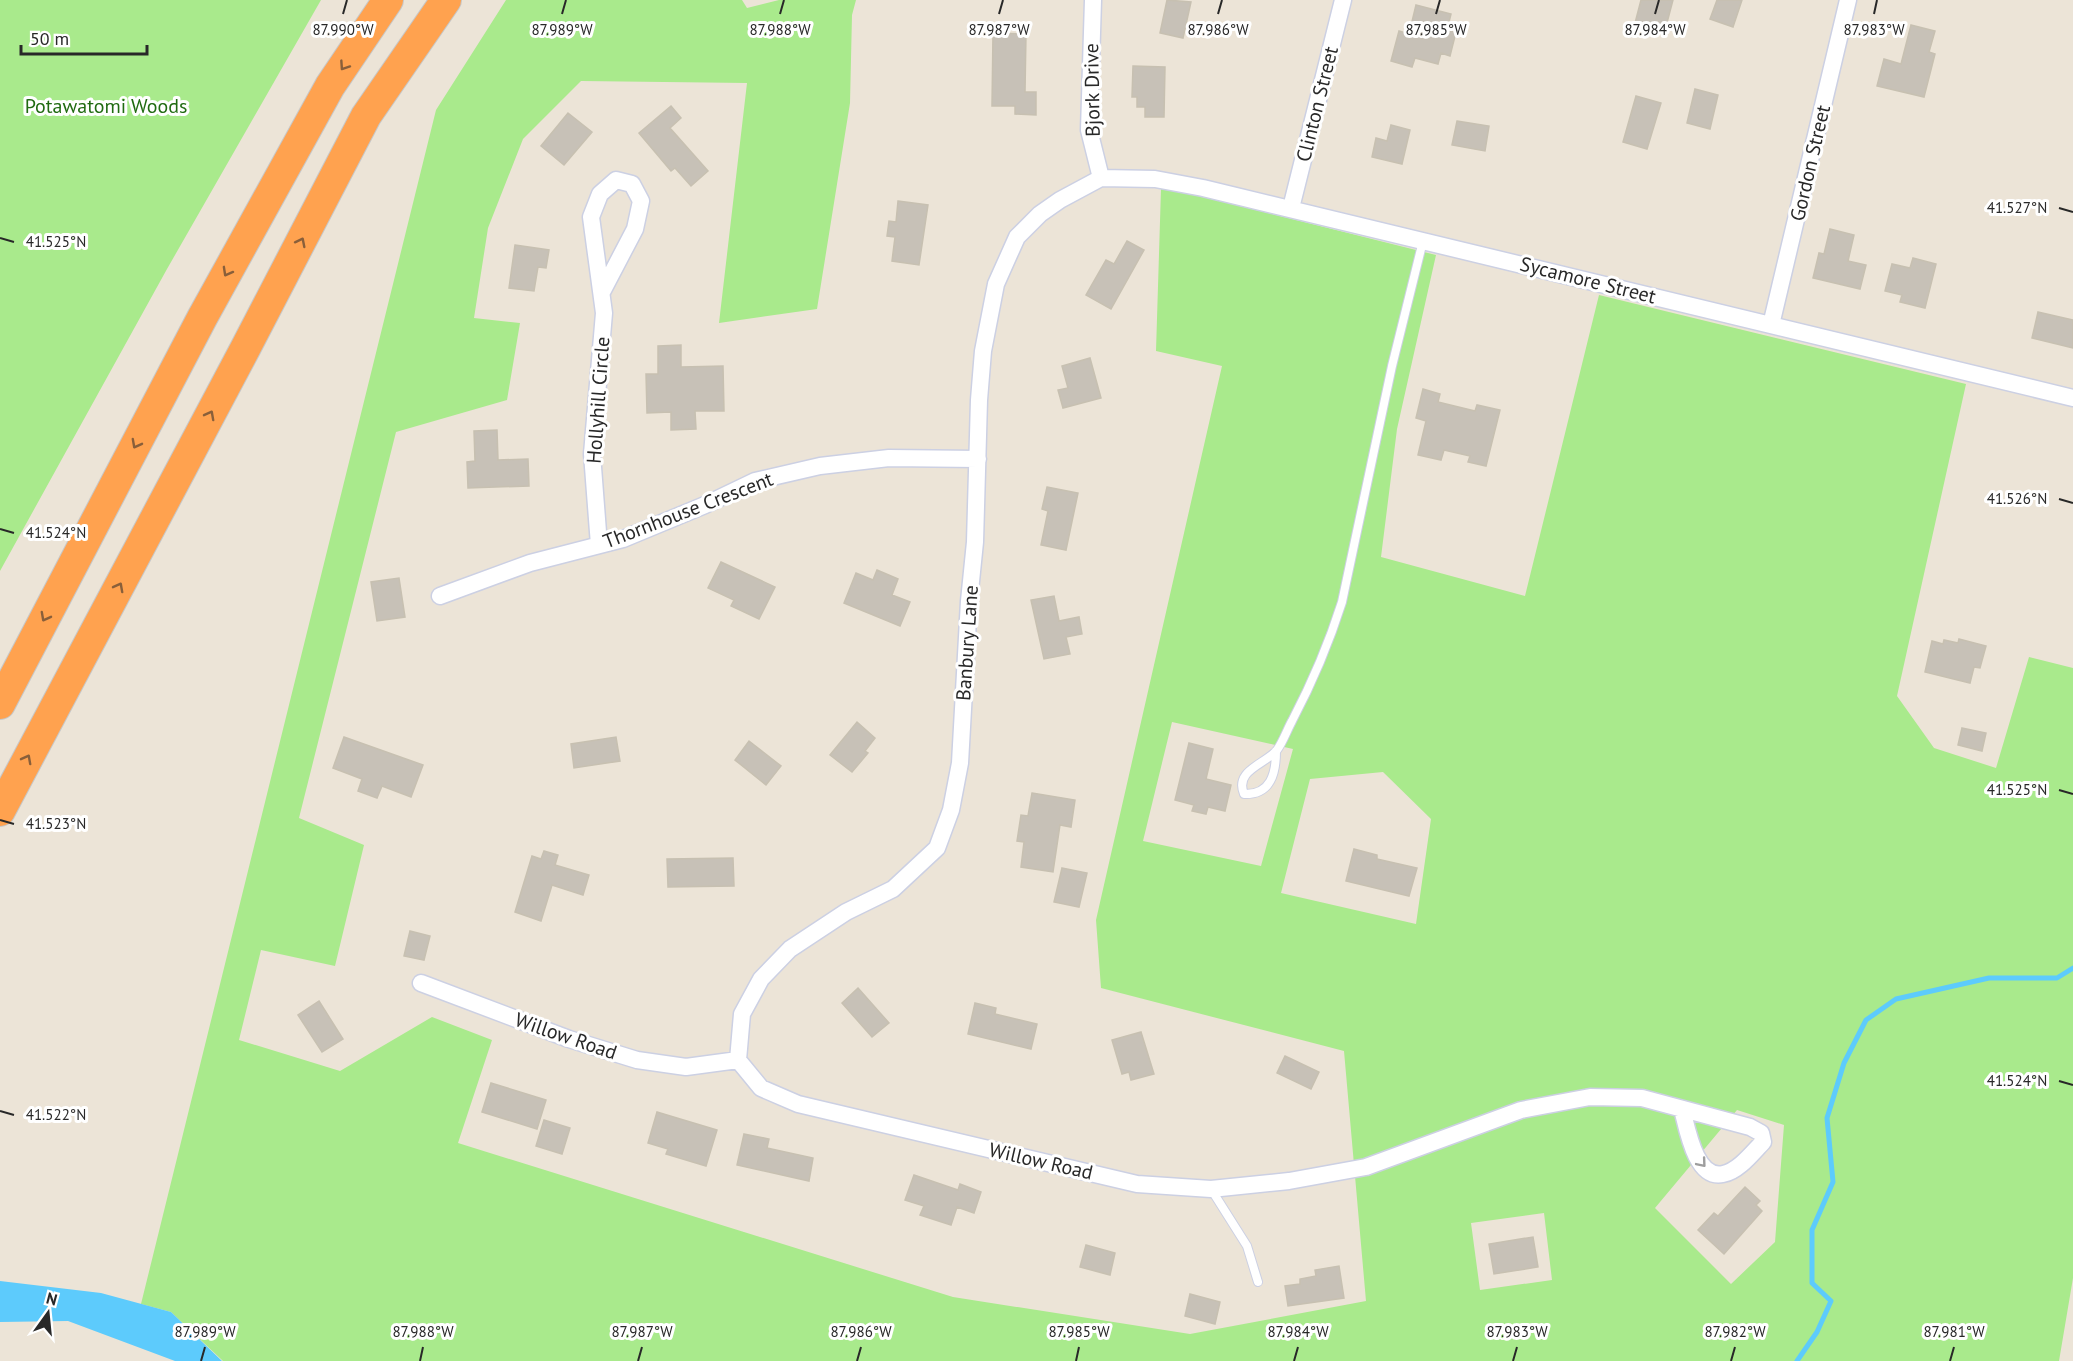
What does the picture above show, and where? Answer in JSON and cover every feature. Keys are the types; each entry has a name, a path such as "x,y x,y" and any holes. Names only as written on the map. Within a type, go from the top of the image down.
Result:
{"highway":[{"path":"0,704 213,298 330,86 388,0"},
{"path":"0,811 252,337 366,116 446,0"}],"street":[{"name":"Bjork Drive","path":"1093,0 1089,130 1101,178"},
{"name":"Clinton Street","path":"1291,208 1343,0"},
{"name":"Gordon Street","path":"1771,325 1848,0"},
{"name":"Sycamore Street","path":"1101,178 1155,179 1291,208 2073,398"},
{"name":"Banbury Lane","path":"738,1060 742,1014 761,979 790,949 846,912 893,889 937,848 951,810 960,763 969,601 975,542 983,351 996,285 1017,237 1040,213 1101,178"},
{"name":"Hollyhill Circle","path":"598,544 592,454 604,313 591,217 600,194 616,180 632,184 641,201 635,228 602,292"},
{"name":"Thornhouse Crescent","path":"440,596 530,563 623,539 705,505 755,481 820,466 889,458 978,459"},
{"name":"Willow Road","path":"421,983 569,1039 637,1060 686,1067 738,1060 761,1089 798,1104 1137,1184 1211,1189 1289,1181 1366,1167 1521,1110 1590,1097 1642,1098 1750,1127 1761,1133 1763,1142 1738,1167 1723,1175 1711,1173 1697,1160 1682,1109"}],"lane":[{"path":"1276,751 1276,768 1272,781 1264,789 1252,794 1244,794 1242,788 1250,769 1276,751 1303,700 1333,631 1342,602 1392,366 1423,240"},
{"path":"1211,1189 1247,1246 1258,1282"}],"green space":[{"name":"Potawatomi Woods","path":"0,0 321,0 167,269 0,571"},
{"path":"506,0 742,0 747,8 779,0 856,0 852,15 850,103 817,309 719,323 747,83 581,81 523,139 488,228 474,318 520,323 507,400 396,432 299,818 364,845 335,966 261,950 239,1040 340,1071 432,1017 492,1040 458,1143 953,1297 1190,1334 1366,1301 1344,1051 1101,988 1096,920 1222,366 1156,351 1161,189 1180,191 1436,255 1397,429 1381,557 1525,596 1599,295 1966,384 1897,696 1934,748 1996,768 2029,657 2073,668 2073,1278 2059,1361 223,1361 171,1312 141,1304 436,110","holes":["1172,722 1293,749 1261,866 1143,841","1383,772 1431,819 1416,924 1281,893 1310,779","1737,1110 1784,1125 1775,1242 1731,1284 1655,1208","1544,1213 1552,1280 1480,1290 1471,1223"]}],"water":[{"path":"0,1281 101,1293 171,1312 222,1361 175,1361 68,1321 0,1322"}],"building":[{"path":"1167,0 1191,2 1183,38 1160,33"},
{"path":"1641,0 1673,0 1664,34 1634,27"},
{"path":"1717,0 1742,0 1733,27 1710,19"},
{"path":"1416,5 1451,14 1447,30 1456,32 1450,56 1441,53 1438,64 1415,58 1412,67 1391,61 1399,31 1409,34"},
{"path":"1911,25 1935,31 1929,52 1935,54 1924,97 1877,86 1884,59 1901,64"},
{"path":"993,33 1026,34 1025,92 1036,92 1036,115 1015,114 1015,106 992,106"},
{"path":"1133,66 1165,67 1164,117 1145,117 1145,107 1137,107 1137,97 1132,97"},
{"path":"1695,89 1718,95 1710,129 1687,123"},
{"path":"1636,96 1661,103 1647,149 1623,142"},
{"path":"671,106 681,118 670,128 708,171 691,186 675,168 671,171 639,133"},
{"path":"568,113 592,132 564,165 541,146"},
{"path":"1457,121 1489,126 1485,151 1452,145"},
{"path":"1391,125 1410,130 1402,164 1372,157 1376,138 1387,141"},
{"path":"898,201 928,205 919,265 892,261 895,237 887,236 889,221 896,222"},
{"path":"1830,229 1854,235 1848,261 1866,265 1860,289 1813,278 1819,253 1824,254"},
{"path":"1127,241 1144,250 1111,309 1086,295 1106,260 1114,264"},
{"path":"515,245 549,250 546,268 538,267 534,291 509,288"},
{"path":"1913,258 1936,264 1925,308 1900,302 1902,295 1885,291 1892,264 1910,268"},
{"path":"2038,312 2073,320 2073,348 2032,338"},
{"path":"681,345 681,367 723,366 724,411 695,411 696,429 671,430 671,412 647,413 646,374 658,374 658,346"},
{"path":"1090,358 1101,398 1063,408 1058,390 1068,388 1062,366"},
{"path":"1423,389 1440,394 1438,402 1475,411 1477,405 1500,410 1486,466 1468,462 1470,456 1444,450 1441,460 1418,455 1426,421 1416,418"},
{"path":"497,430 498,460 528,459 529,486 468,488 467,462 475,461 474,431"},
{"path":"1047,487 1078,493 1066,550 1041,545 1048,511 1042,509"},
{"path":"721,562 775,587 759,619 731,606 734,600 708,588"},
{"path":"877,570 898,579 892,595 910,602 900,626 844,603 856,573 873,580"},
{"path":"399,578 405,617 377,621 371,582"},
{"path":"1054,596 1059,621 1079,617 1082,634 1066,637 1070,654 1044,659 1031,600"},
{"path":"1959,639 1986,646 1980,668 1974,667 1970,683 1925,672 1932,641 1943,644 1944,640 1958,643"},
{"path":"857,722 875,738 865,751 868,753 852,772 830,755"},
{"path":"1962,728 1986,733 1982,751 1958,745"},
{"path":"344,737 423,765 411,797 382,786 377,798 358,791 362,779 333,768"},
{"path":"616,737 620,761 574,768 571,744"},
{"path":"749,741 781,766 766,785 735,760"},
{"path":"1189,743 1213,749 1206,779 1231,785 1225,811 1208,807 1206,814 1192,811 1194,805 1175,800"},
{"path":"1032,793 1075,800 1071,827 1060,825 1053,872 1021,867 1024,842 1017,841 1021,815 1028,816"},
{"path":"1354,849 1377,855 1377,859 1417,868 1409,896 1346,881"},
{"path":"544,851 558,855 555,865 589,875 583,895 552,885 541,921 515,912 532,856 541,859"},
{"path":"733,858 734,886 668,887 667,859"},
{"path":"1062,868 1087,873 1079,907 1054,902"},
{"path":"410,931 430,936 424,960 404,956"},
{"path":"858,988 889,1023 872,1037 842,1003"},
{"path":"319,1001 343,1039 322,1052 298,1015"},
{"path":"975,1003 996,1008 995,1014 1037,1024 1031,1049 968,1034"},
{"path":"1141,1032 1154,1074 1131,1080 1129,1072 1122,1074 1112,1040"},
{"path":"1285,1056 1319,1072 1311,1089 1277,1073"},
{"path":"491,1083 546,1100 537,1129 482,1112"},
{"path":"657,1112 717,1130 706,1166 666,1154 668,1149 648,1143"},
{"path":"544,1120 570,1128 562,1154 536,1146"},
{"path":"744,1134 769,1139 767,1148 813,1158 809,1181 737,1165"},
{"path":"914,1175 958,1190 960,1184 981,1192 974,1213 957,1207 951,1225 920,1215 924,1206 905,1200"},
{"path":"1745,1187 1760,1201 1756,1205 1762,1211 1724,1254 1698,1230 1714,1213 1718,1216"},
{"path":"1533,1237 1538,1267 1494,1274 1489,1244"},
{"path":"1086,1245 1115,1253 1110,1275 1080,1267"},
{"path":"1339,1266 1344,1298 1288,1306 1285,1286 1300,1284 1300,1279 1316,1276 1315,1270"},
{"path":"1190,1294 1220,1302 1215,1324 1185,1316"}],"waterway":[{"path":"1797,1361 1817,1332 1831,1301 1812,1283 1812,1230 1833,1182 1827,1118 1844,1063 1866,1020 1896,999 1989,978 2057,978 2073,968"}]}
